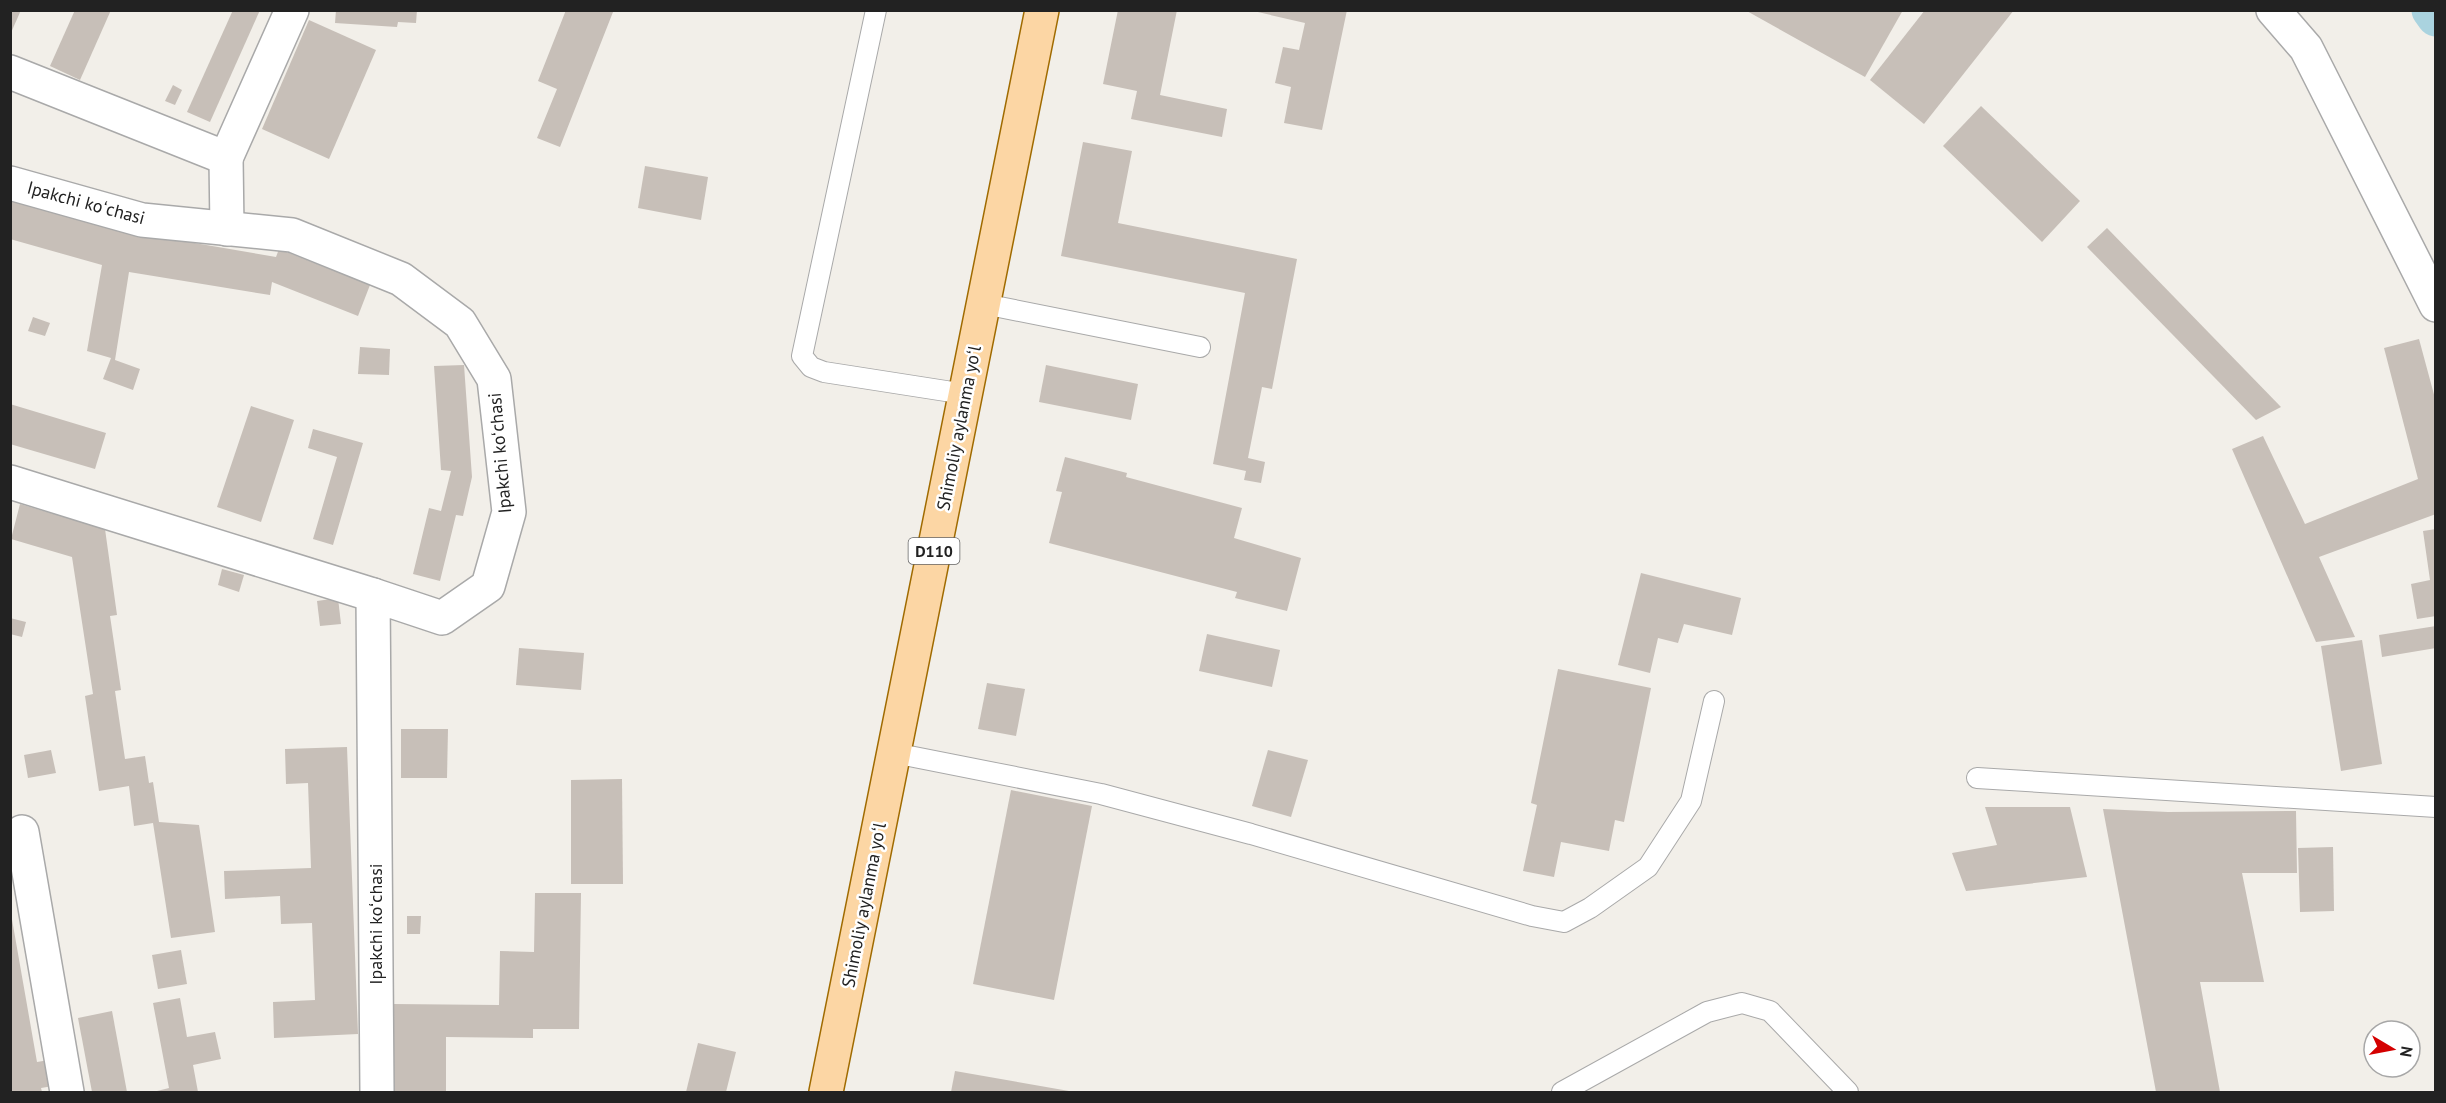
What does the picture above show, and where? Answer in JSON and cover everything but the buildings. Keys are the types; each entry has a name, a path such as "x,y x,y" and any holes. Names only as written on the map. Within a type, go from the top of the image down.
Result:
{"main road":[{"name":"Shimoliy aylanma yoʻl","path":"826,1092 1042,10"}],"street":[{"path":"227,228 226,158 292,10"},
{"path":"2273,10 2306,48 2436,306"},
{"path":"10,72 226,158"},
{"name":"Ipakchi koʻchasi","path":"10,183 142,220 292,235 401,279 460,323 494,379 508,512 488,586 442,618 374,595 377,1092"},
{"path":"10,482 374,595"},
{"path":"22,832 67,1092"}],"lane":[{"path":"876,10 802,356 811,367 824,372 965,394"},
{"path":"984,303 1200,347"},
{"path":"894,753 1101,795 1251,834 1532,916 1564,922 1590,908 1638,873 1654,857 1691,801 1714,701"},
{"path":"1977,778 2436,807"},
{"path":"1562,1092 1707,1012 1742,1003 1770,1011 1848,1092"}],"waterway":[{"path":"2431,10 2436,17"}]}
